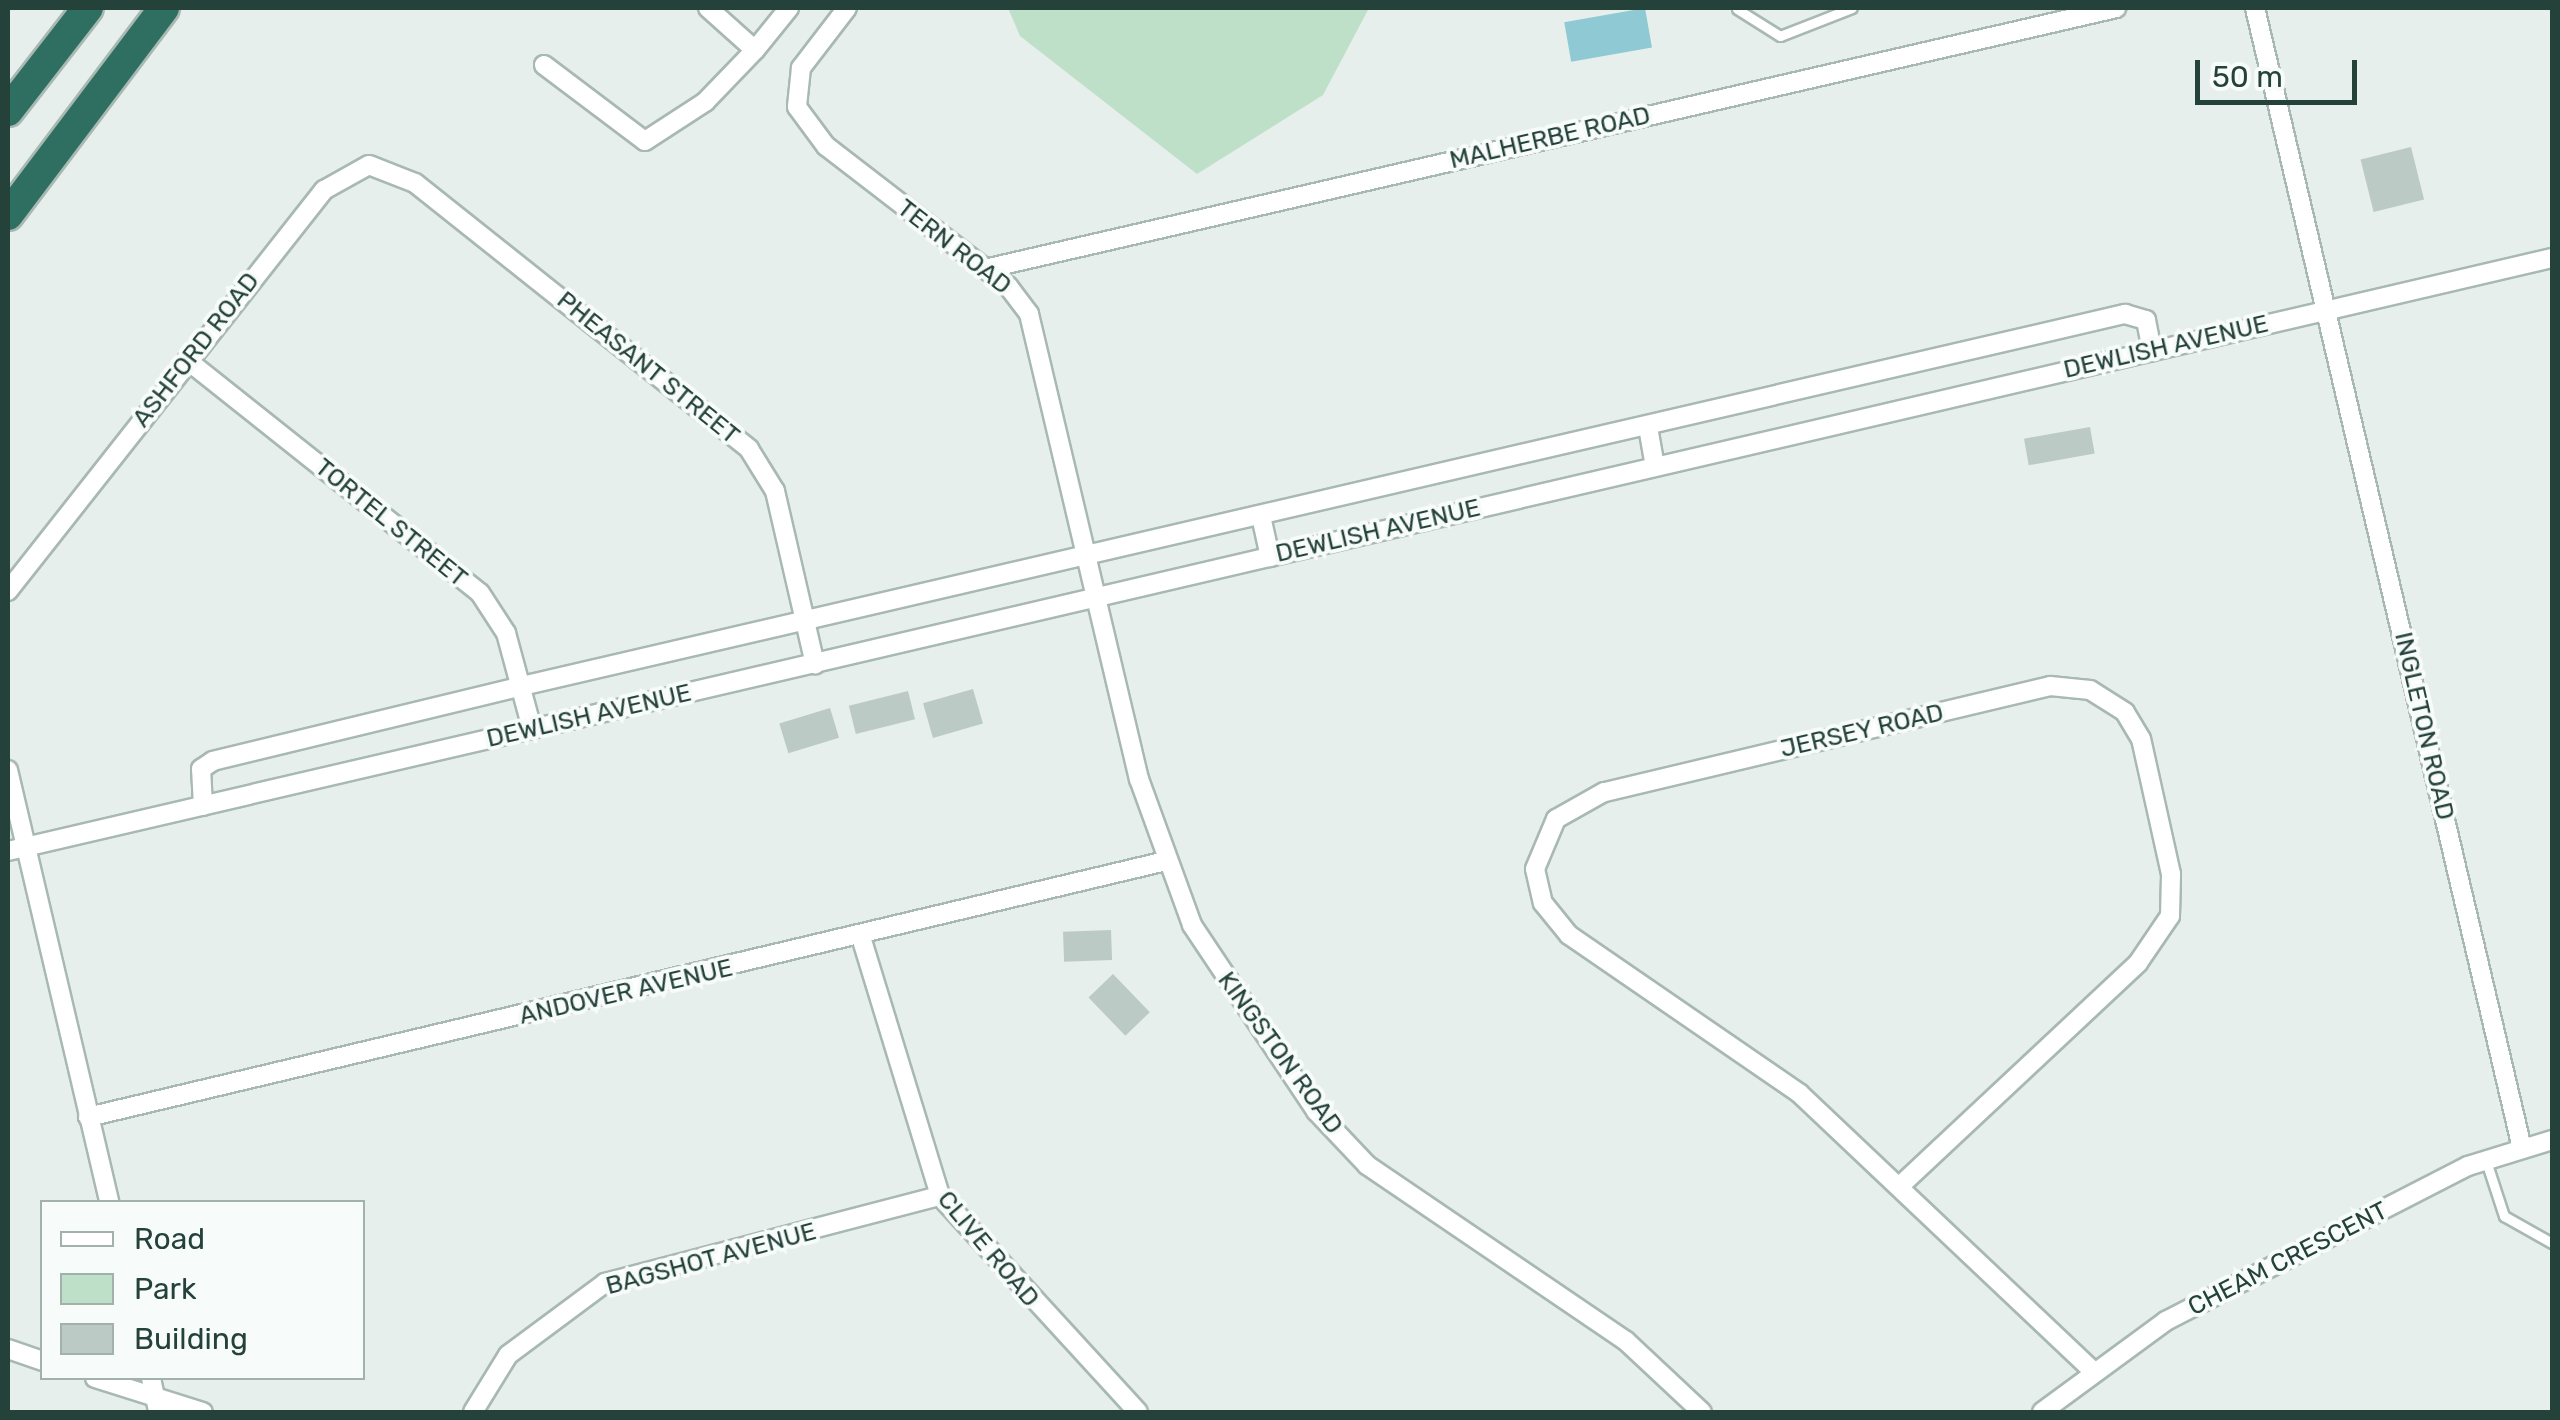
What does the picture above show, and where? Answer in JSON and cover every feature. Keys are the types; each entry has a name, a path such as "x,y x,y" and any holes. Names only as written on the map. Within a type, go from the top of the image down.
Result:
{"highway":[{"path":"8,111 88,8"},
{"path":"8,215 164,8"}],"street":[{"path":"708,8 755,50"},
{"path":"544,65 646,141 704,102 755,50 788,8"},
{"name":"TERN ROAD","path":"847,8 800,68 798,107 826,146 985,268 1028,314 1094,597"},
{"name":"MALHERBE ROAD","path":"985,268 2062,14 2116,8"},
{"name":"INGLETON ROAD","path":"2255,8 2521,1144"},
{"name":"ASHFORD ROAD","path":"8,592 187,360 336,178 369,165 415,183"},
{"name":"PHEASANT STREET","path":"415,183 750,449 774,491 815,664"},
{"name":"DEWLISH AVENUE","path":"16,849 2552,258"},
{"name":"DEWLISH AVENUE","path":"203,806 202,768 213,761 522,686 2125,314 2148,326 2152,351"},
{"name":"TORTEL STREET","path":"187,360 480,593 506,633 532,729"},
{"path":"1648,427 1654,466"},
{"path":"1260,516 1270,557"},
{"name":"KINGSTON ROAD","path":"1094,597 1162,862 1215,963 1341,1140 1392,1185 1626,1341 1702,1412"},
{"name":"JERSEY ROAD","path":"1902,1184 2138,964 2170,916 2172,874 2141,739 2126,712 2090,690 2050,686 1604,792 1570,806 1538,854 1543,904 1569,935 1800,1094 1902,1184 2091,1369"},
{"path":"8,770 16,849 109,1200"},
{"name":"ANDOVER AVENUE","path":"88,1117 861,937 1162,862"},
{"name":"CLIVE ROAD","path":"861,937 940,1196 1138,1412"},
{"name":"CHEAM CRESCENT","path":"2042,1412 2091,1369 2486,1158 2521,1144 2552,1140"},
{"name":"BAGSHOT AVENUE","path":"473,1412 508,1355 605,1283 940,1196"},
{"path":"8,1349 40,1359"},
{"path":"100,1380 157,1405 203,1412"},
{"path":"151,1380 157,1405"}],"lane":[{"path":"1737,9 1780,36 1852,8"},
{"path":"2486,1158 2504,1216 2552,1243"}],"green space":[{"path":"1008,8 1369,8 1323,95 1197,174 1020,36"}],"water":[{"path":"1645,8 1652,47 1571,62 1564,22"}],"building":[{"path":"2411,147 2424,199 2374,212 2361,160"},
{"path":"2090,427 2095,454 2029,465 2024,439"},
{"path":"973,689 983,724 933,738 923,703"},
{"path":"908,691 915,719 856,734 849,706"},
{"path":"830,708 839,738 788,753 779,723"},
{"path":"1111,930 1112,960 1064,962 1063,932"},
{"path":"1113,974 1150,1012 1125,1036 1089,998"}]}
